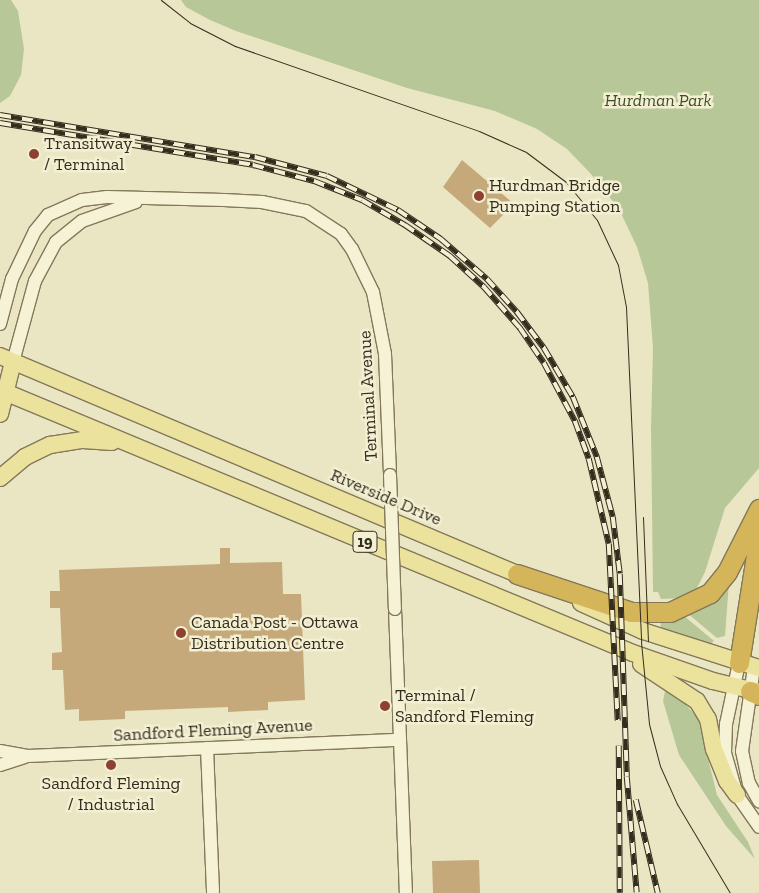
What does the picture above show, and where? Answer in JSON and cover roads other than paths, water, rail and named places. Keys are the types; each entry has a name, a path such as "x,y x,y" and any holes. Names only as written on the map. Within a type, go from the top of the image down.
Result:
{"highway":[{"path":"517,574 631,612 670,612 710,593 727,572 759,509"},
{"path":"751,666 759,537"}],"main road":[{"path":"0,414 6,359"},
{"name":"Riverside Drive","path":"6,359 517,574 644,631 751,666"},
{"name":"19","path":"3,391 671,668 751,691"},
{"path":"0,478 25,457 50,445 83,440 136,447"},
{"path":"593,636 696,700 708,719 714,749 727,781 736,796"}],"street":[{"name":"Terminal Avenue","path":"0,324 19,262 35,231 48,215 82,200 107,197 142,200 224,200 286,206 306,211 341,234 367,276 378,308 385,354 406,893"},
{"name":"Terminal Avenue","path":"6,359 35,281 56,242 82,221 142,200"},
{"path":"751,666 751,691 742,751 749,783 759,801"},
{"path":"751,691 726,724 725,753 736,796 759,827"},
{"name":"Sandford Fleming Avenue","path":"0,751 28,756 400,740"},
{"path":"207,748 213,892"},
{"name":"Sandford Fleming Avenue","path":"0,765 28,756"}],"tram line":[{"path":"161,0 190,23 235,46 479,131 526,152 566,182 597,220 618,265 626,307 641,642 649,724 660,766 677,804 730,893"},
{"path":"643,517 648,641"}],"railway":[{"path":"0,115 255,157 327,176 398,210 441,239 487,279 517,312 544,348 573,397 597,457 613,517 620,574 627,777 637,893"},
{"path":"0,123 253,165 314,181 362,200 405,225 450,256 484,287 520,328 544,363 575,421 589,459 609,544 618,721"},
{"path":"619,746 620,893"},
{"path":"636,800 658,893"}],"place":[{"name":"Transitway / Terminal","path":"34,154"},
{"name":"Hurdman Bridge Pumping Station","path":"479,196"},
{"name":"Canada Post - Ottawa Distribution Centre","path":"181,633"},
{"name":"Terminal / Sandford Fleming","path":"385,706"},
{"name":"Sandford Fleming / Industrial","path":"111,765"}],"park label":[{"name":"Hurdman Park","path":"658,100"}]}
